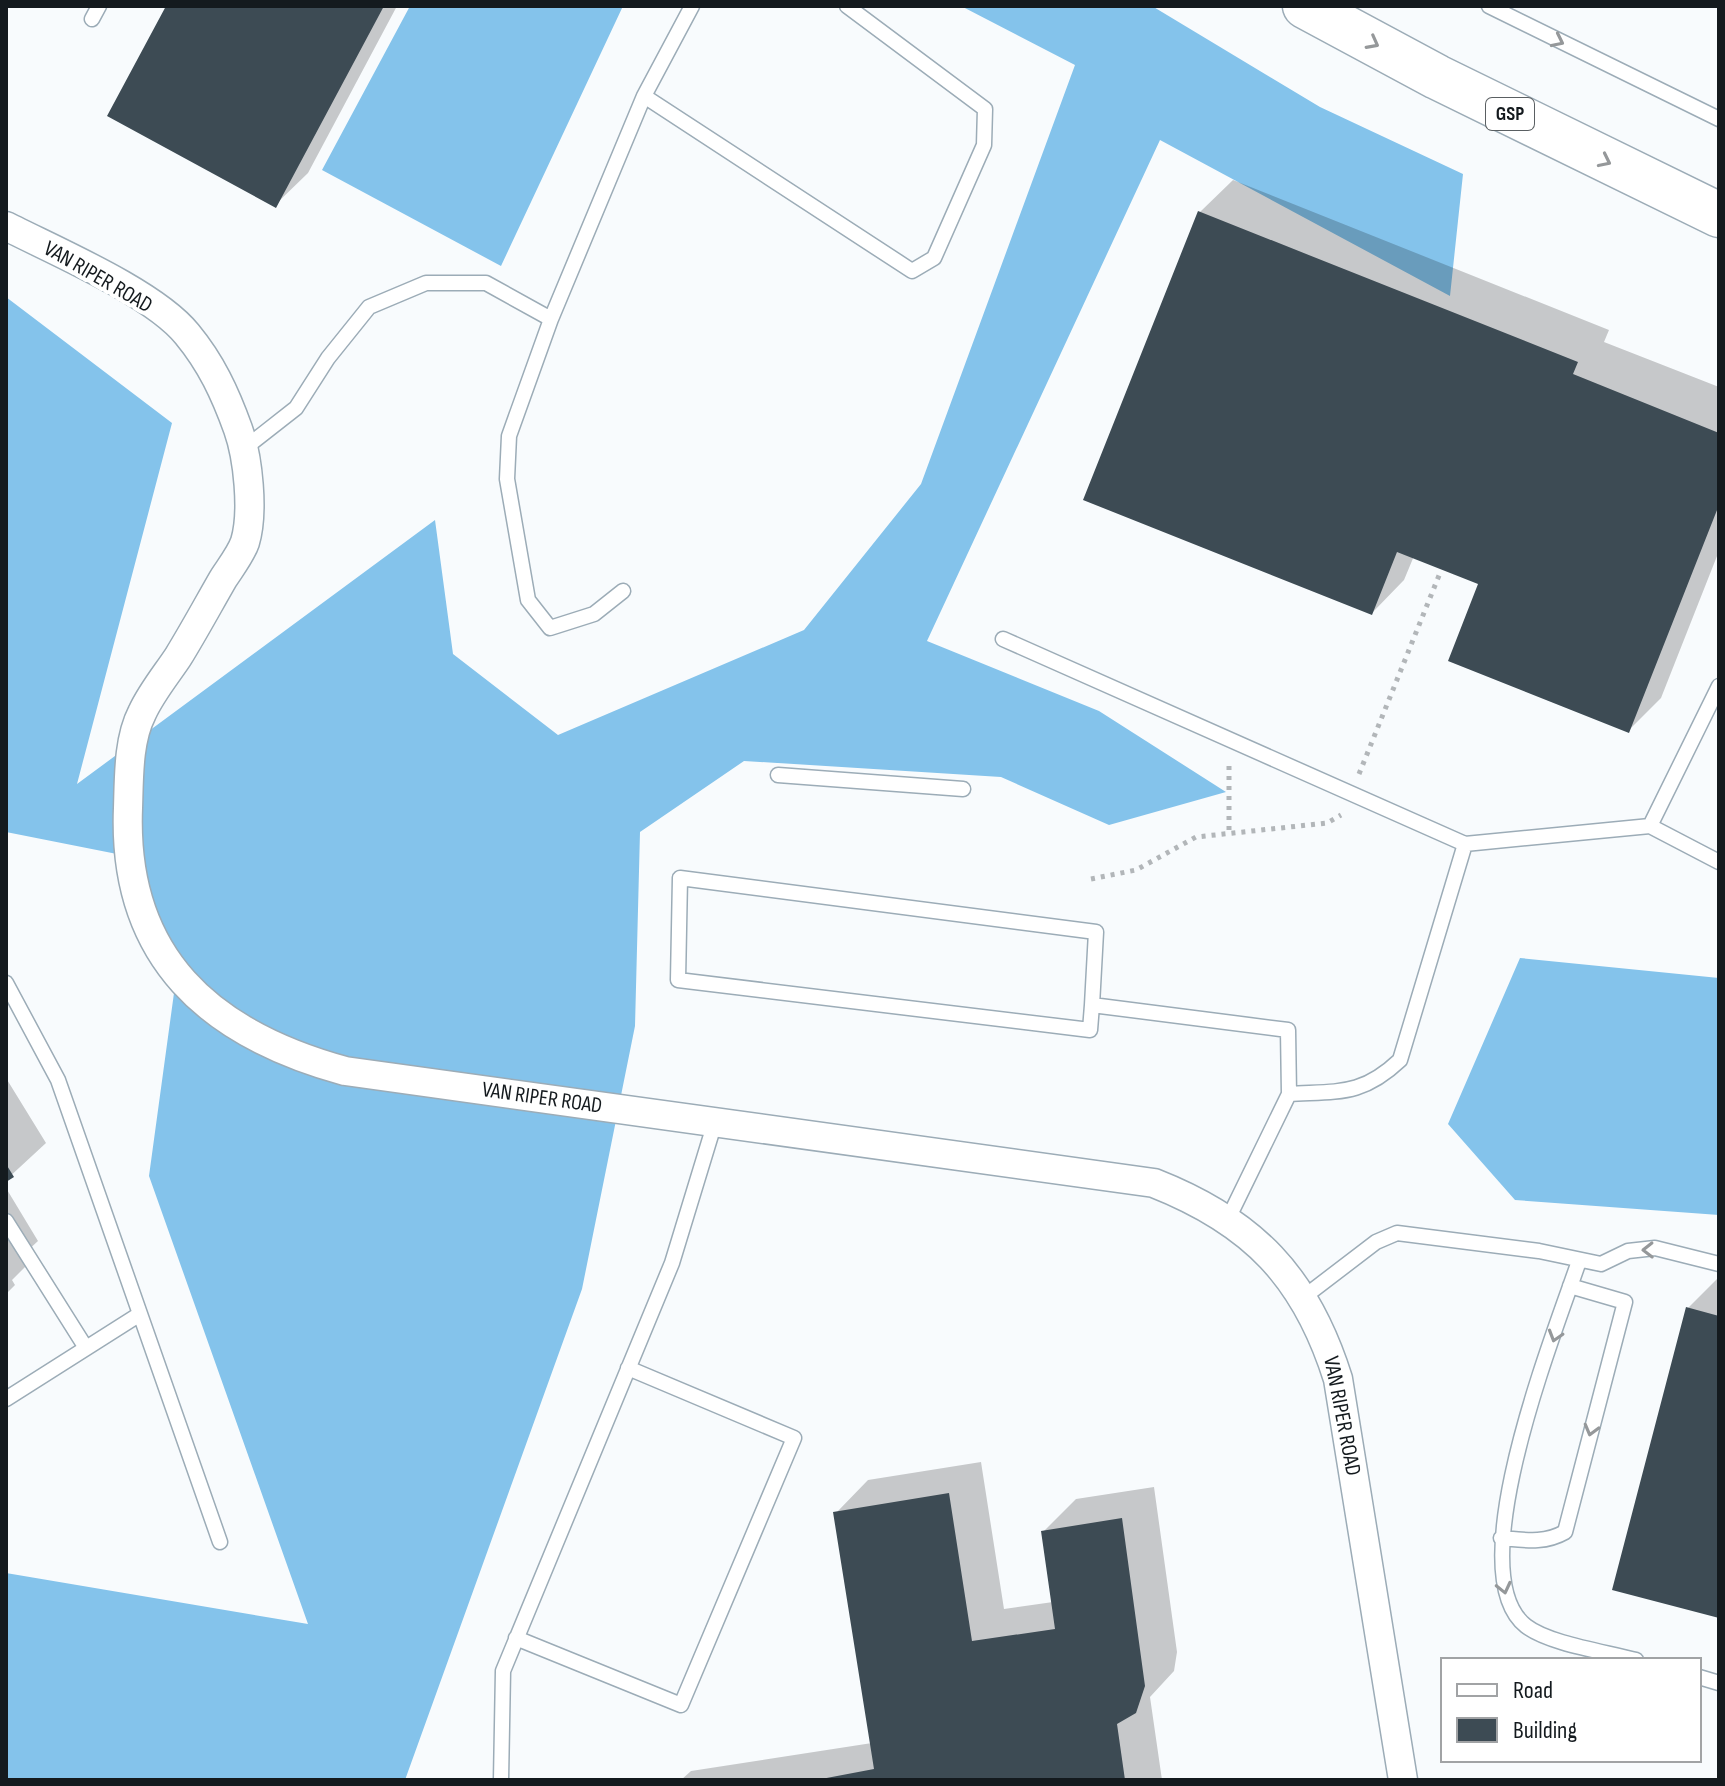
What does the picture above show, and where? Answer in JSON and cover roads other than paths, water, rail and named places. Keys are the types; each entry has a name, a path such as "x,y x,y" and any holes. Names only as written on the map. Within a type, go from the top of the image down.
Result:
{"highway":[{"name":"GSP","path":"1305,6 1437,77 1719,215"}],"street":[{"name":"VAN RIPER ROAD","path":"6,226 127,288 185,331 221,382 245,448 248,487 245,542 140,715 129,771 127,822 132,867 143,912 162,955 183,984 209,1009 252,1037 300,1059 345,1071 1154,1183 1198,1200 1228,1219 1269,1253 1304,1297 1326,1338 1338,1379 1403,1780"}],"lane":[{"path":"623,591 594,614 550,628 528,600 507,479 509,436 551,319 644,96 692,6"},
{"path":"644,96 912,271 934,258 984,145 985,109 847,6"},
{"path":"1489,6 1719,119"},
{"path":"245,448 296,408 328,358 369,307 426,283 486,283 551,319"},
{"path":"1003,639 1465,844 1650,826 1719,862"},
{"path":"1650,826 1719,686"},
{"path":"778,775 963,789"},
{"path":"1289,1094 1344,1091 1377,1081 1400,1060 1465,844"},
{"path":"680,878 1096,932 1092,1005 1090,1030 678,980 680,878"},
{"path":"6,983 58,1080 220,1542"},
{"path":"1092,1005 1288,1030 1289,1094 1228,1219"},
{"path":"501,1780 503,1671 672,1263 715,1122"},
{"path":"6,1221 86,1348"},
{"path":"1304,1297 1376,1242 1397,1233 1539,1251 1601,1264 1628,1251 1655,1248 1719,1264"},
{"path":"1579,1261 1515,1461 1501,1538 1501,1577 1506,1599 1527,1627 1546,1636 1628,1658"},
{"path":"1501,1538 1533,1541 1552,1539 1565,1532 1625,1302 1570,1286"},
{"path":"6,1399 140,1314"},
{"path":"516,1638 681,1705 794,1438 628,1368"}]}
